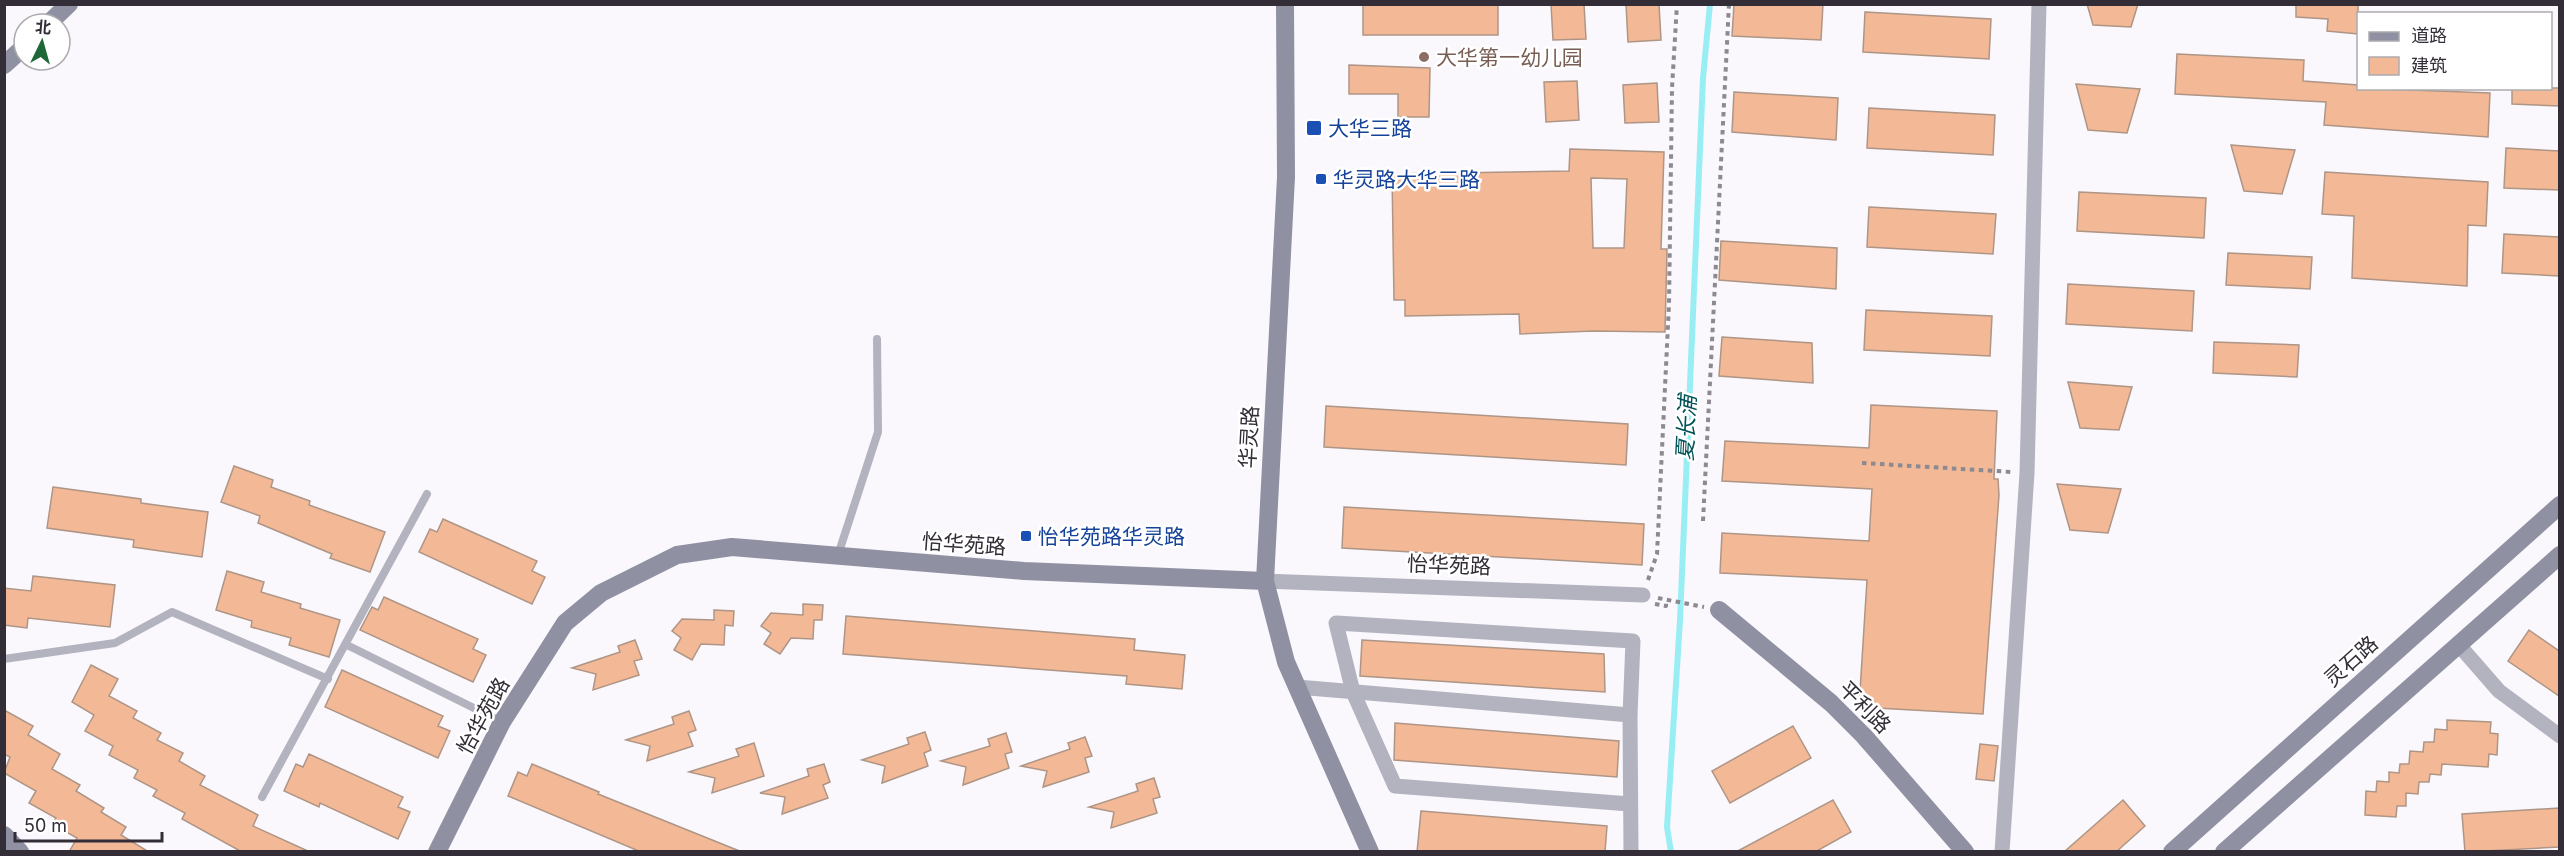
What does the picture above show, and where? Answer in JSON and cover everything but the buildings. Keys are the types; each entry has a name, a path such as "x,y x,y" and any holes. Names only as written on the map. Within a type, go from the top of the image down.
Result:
{"main road":[{"name":"华灵路","path":"1285,4 1286,177 1265,581 1286,662 1370,852"},
{"name":"灵石路","path":"2172,852 2559,505"},
{"name":"怡华苑路","path":"437,852 502,722 565,623 601,593 677,555 732,548 1024,571 1265,581"},
{"path":"2224,852 2559,555"},
{"name":"平利路","path":"1719,610 1831,704 1864,736 1965,852"},
{"path":"4,834 20,852"}],"street":[{"path":"2002,852 2027,473 2039,4"},
{"name":"怡华苑路","path":"1265,581 1643,595"},
{"path":"1630,804 1395,786 1353,692 1336,623 1633,641 1630,715 1631,852"},
{"path":"2458,644 2499,691 2559,736"},
{"path":"1297,687 1630,715"}],"lane":[{"path":"837,557 878,432 877,339"},
{"path":"262,797 427,494"},
{"path":"4,659 115,643 172,612 328,679"},
{"path":"346,645 502,722"}],"path":[{"path":"1677,4 1672,88 1669,304 1657,554 1643,595 1719,610"},
{"path":"1703,520 1729,4"},
{"path":"1862,463 2027,473"}],"waterway":[{"name":"夏长浦","path":"1671,852 1667,827 1680,620 1703,78 1710,4"}],"place":[{"name":"大华第一幼儿园","path":"1424,57"},
{"name":"大华三路","path":"1314,128"},
{"name":"华灵路大华三路","path":"1321,179"},
{"name":"怡华苑路华灵路","path":"1026,536"}]}
